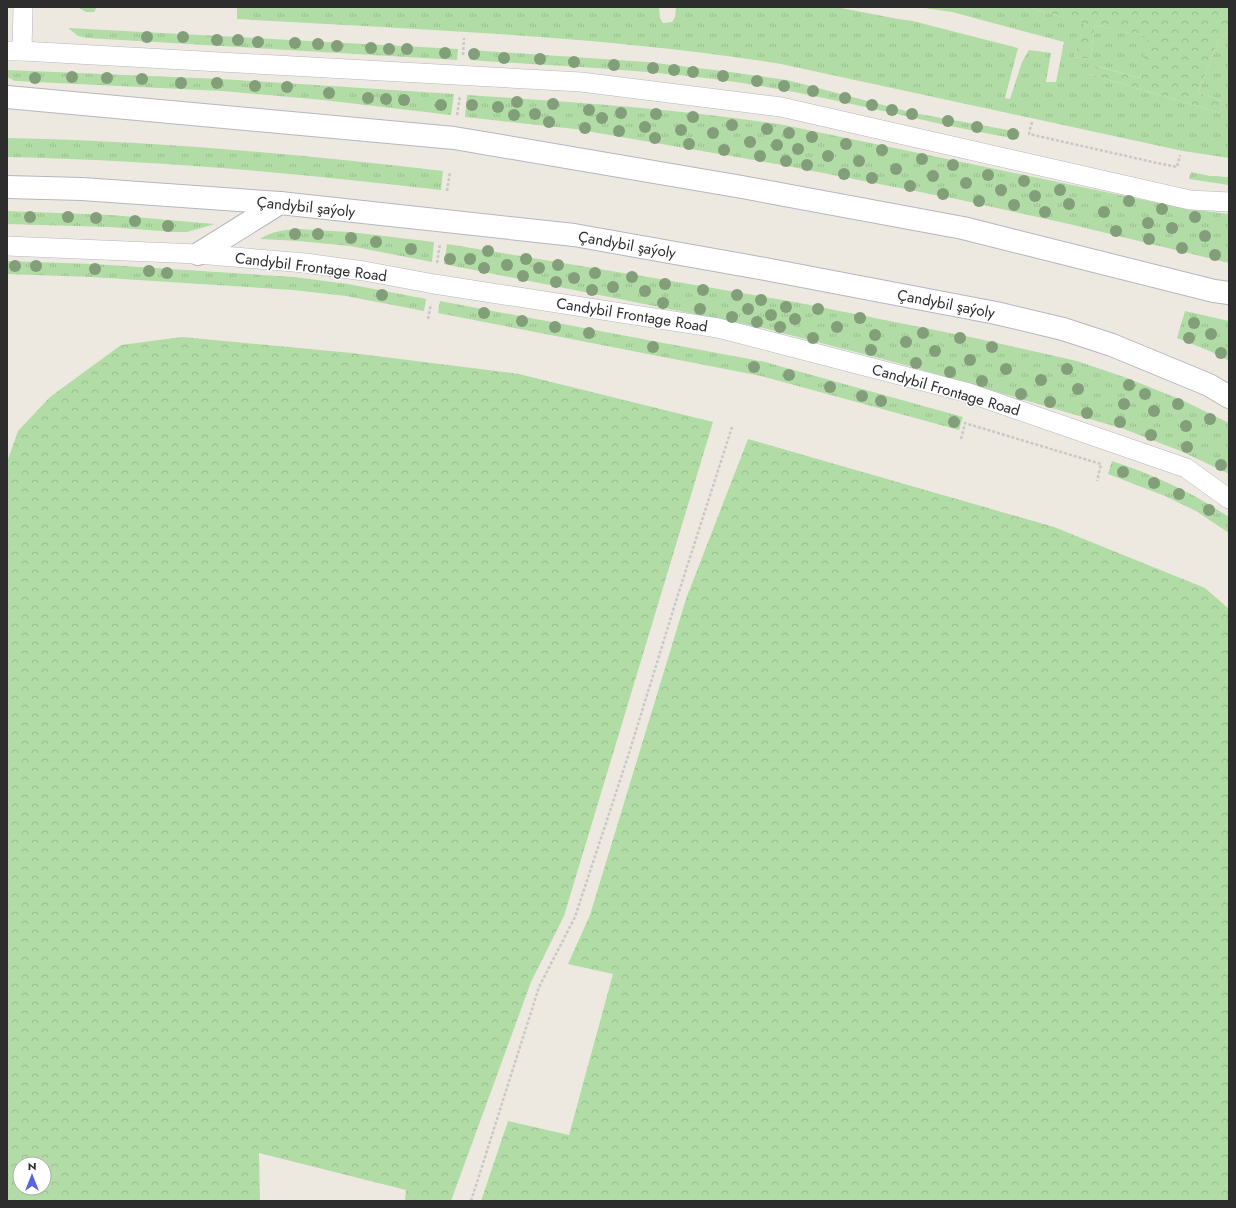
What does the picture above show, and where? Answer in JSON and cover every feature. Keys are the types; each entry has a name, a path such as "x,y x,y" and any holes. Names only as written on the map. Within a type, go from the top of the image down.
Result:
{"main road":[{"path":"9,96 454,138 742,186 963,228 1214,291 1229,293"},
{"name":"Çandybil şaýoly","path":"7,187 82,189 280,203 574,235 765,269 996,313 1063,329 1112,345 1209,385 1229,397"},
{"path":"198,254 280,203"}],"street":[{"path":"23,7 14,51 581,82 781,107 1190,200 1229,202"},
{"name":"Candybil Frontage Road","path":"7,246 198,254 305,263 364,271 434,284 718,328 969,393 1186,468 1229,499"}],"path":[{"path":"457,116 460,94"},
{"path":"1032,122 1029,134 1163,164 1177,167 1180,155"},
{"path":"447,191 450,172"},
{"path":"437,264 440,244"},
{"path":"962,439 965,423 1101,464 1097,481"},
{"path":"471,1201 539,988 576,917 732,427"}],"green space":[{"path":"77,7 97,7 94,12 86,12"},
{"path":"237,7 659,7 660,18 663,23 672,22 675,17 676,7 836,7 913,21 1018,48 1005,98 1010,99 1022,62 1029,50 1051,53 1046,82 1056,82 1064,42 952,12 918,7 1028,7 1085,24 1074,57 1090,59 1095,25 1149,37 1140,78 1096,66 1089,74 1220,113 1222,101 1198,92 1218,41 1229,31 1229,158 1183,151 781,64 646,46 577,40 441,30 237,19"},
{"path":"1028,7 1229,7 1229,31 1218,41 1198,92 1222,101 1220,113 1089,74 1095,66 1140,78 1148,37 1095,25 1090,59 1074,57 1084,24"},
{"path":"68,28 458,49 457,60 87,38 78,36"},
{"path":"471,50 647,62 787,80 914,113 1020,132 1018,139 796,92 721,80 627,70 470,60"},
{"path":"7,70 221,79 454,94 451,115 323,100 222,91 15,81 7,77"},
{"path":"467,95 666,110 784,125 1187,209 1229,214 1229,263 1069,224 961,200 782,165 575,129 465,117"},
{"path":"7,138 116,142 225,149 443,171 441,190 224,168 116,161 7,157"},
{"path":"1191,172 1210,176 1229,177 1229,185 1189,179"},
{"path":"7,211 111,215 215,224 187,232 173,232 109,227 7,224"},
{"path":"298,229 350,232 434,242 432,262 350,246 260,239 283,230"},
{"path":"447,244 795,302 975,338 1077,361 1127,378 1184,401 1229,423 1229,474 1183,452 1124,429 898,363 759,327 444,264"},
{"path":"7,261 93,264 294,277 348,284 426,299 424,311 346,296 293,290 91,277 7,274"},
{"path":"440,301 765,362 963,417 959,430 761,376 438,313"},
{"path":"1185,311 1229,321 1229,361 1212,352 1177,338"},
{"path":"182,337 352,353 519,374 713,422 564,916 531,982 451,1201 405,1201 406,1190 259,1153 260,1201 7,1201 7,462 18,431 50,397 121,345"},
{"path":"748,439 1054,527 1205,588 1229,609 1229,1201 481,1201 508,1121 569,1135 613,974 568,964 590,915 686,599"},
{"path":"1112,461 1143,472 1172,485 1215,508 1229,517 1229,533 1196,511 1165,496 1108,474"}]}
